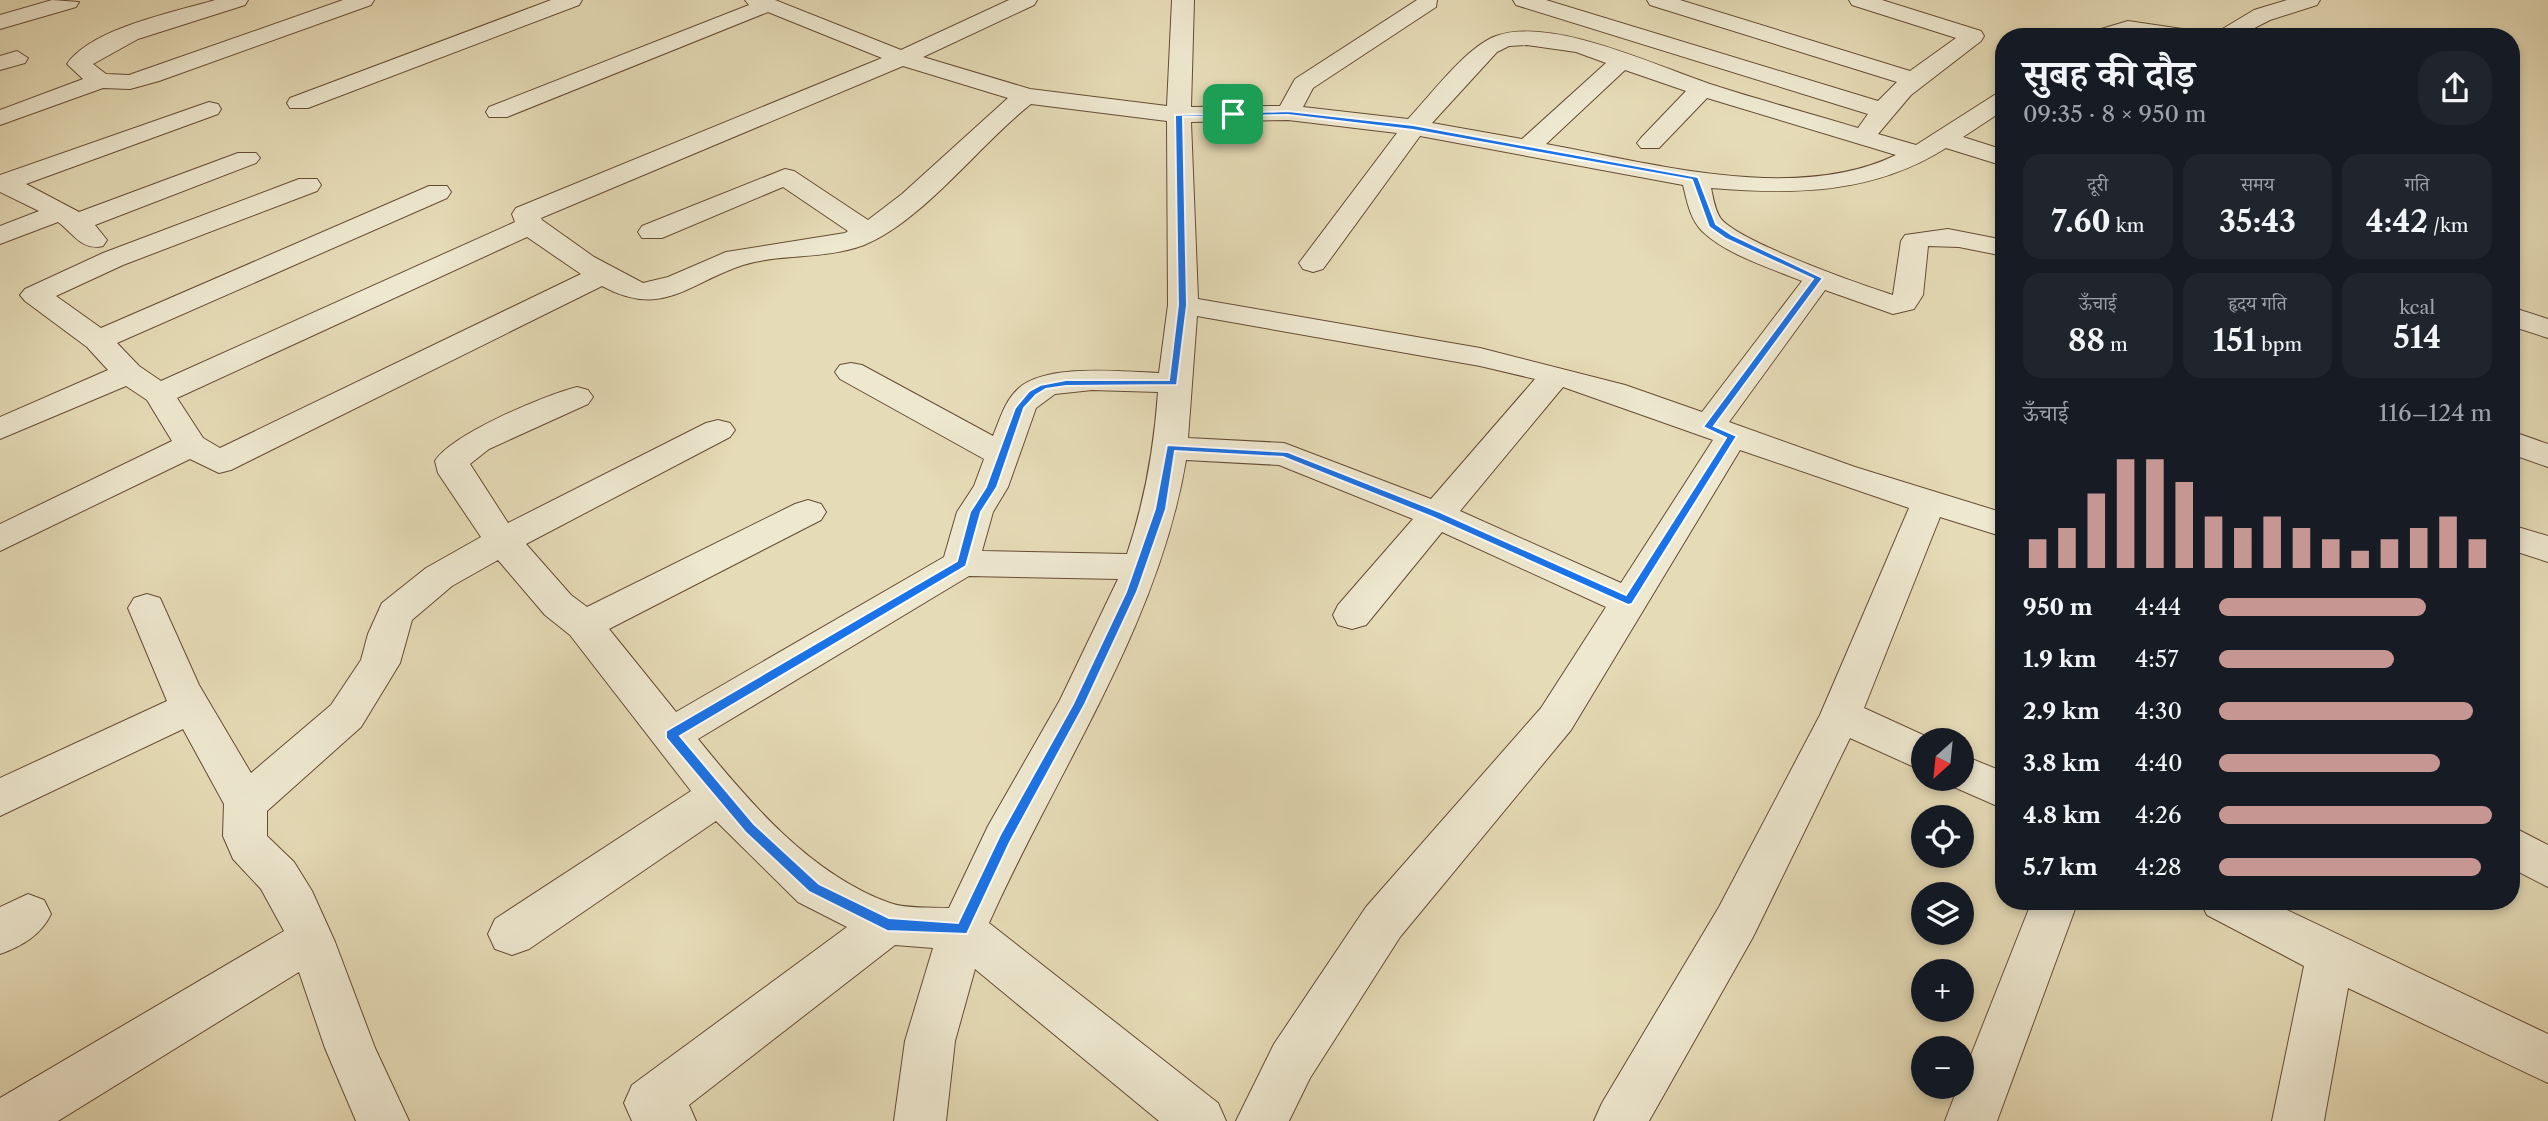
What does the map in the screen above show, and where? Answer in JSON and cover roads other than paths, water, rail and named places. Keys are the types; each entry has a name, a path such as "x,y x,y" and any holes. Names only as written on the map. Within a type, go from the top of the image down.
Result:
{"street":[{"path":"100,81 79,64 89,54 117,40 237,0"},
{"path":"0,118 100,81 130,82 150,76 363,0"},
{"path":"299,103 571,0"},
{"path":"1026,0 902,58 526,214 530,225 565,252 638,292 660,290 735,258 782,248 843,243 868,232 961,156 990,122 1026,96"},
{"path":"920,1121 930,1041 962,930 1004,839 1079,704 1140,567 1160,509 1171,448 1174,383 1183,305 1179,115 1183,0"},
{"path":"1524,0 1881,110"},
{"path":"1658,0 1912,79"},
{"path":"1860,0 1983,38 1912,79 1881,110 1863,138"},
{"path":"2237,28 2262,15 2309,0"},
{"path":"0,22 67,1 92,13"},
{"path":"498,112 761,2 902,58 1026,96 1070,104 1179,115 1288,113 1413,127 1695,179 1789,184 1857,178 1919,154 1995,105"},
{"path":"1288,113 1303,84 1428,2"},
{"path":"1314,264 1413,127 1489,47 1505,40 1553,40 1702,89 1919,154"},
{"path":"1527,148 1621,61"},
{"path":"1650,143 1702,89"},
{"path":"1,184 209,109"},
{"path":"1943,139 1995,155"},
{"path":"0,236 69,217 247,159"},
{"path":"652,232 785,177 868,232"},
{"path":"1695,179 1712,225 1729,237 1819,278 1893,305 1904,303 1915,241 1929,236 1947,237 1995,246"},
{"path":"1,184 22,190 69,217 113,259"},
{"path":"308,185 113,259 35,295 98,340 128,373 159,394 191,445 219,462 248,451 604,274"},
{"path":"98,340 438,192"},
{"path":"159,394 530,225"},
{"path":"1262,1121 1292,1061 1383,922 1556,719 1628,601 1720,432 1819,278"},
{"path":"1183,305 1480,357 1556,375 1614,392 1720,432 1995,523"},
{"path":"2520,319 2548,329"},
{"path":"851,372 1003,455"},
{"path":"0,429 128,373"},
{"path":"1352,615 1556,375"},
{"path":"962,563 975,512 991,487 1026,398 1043,387 1066,383 1174,383"},
{"path":"577,397 477,442 452,461 455,473 502,541 558,605 584,625 720,795 750,828 814,888 887,924 962,930 1200,1121"},
{"path":"383,1121 347,1040 310,940 285,885 249,850 242,826 246,803 346,716 380,663 387,634 396,613 439,577 502,541 718,430"},
{"path":"0,540 191,445"},
{"path":"2520,445 2548,456"},
{"path":"1171,448 1284,454 1436,515 1628,601"},
{"path":"1620,1121 1736,922 1841,715 1928,502"},
{"path":"584,625 808,512"},
{"path":"2520,540 2548,549"},
{"path":"671,735 962,563 1140,567"},
{"path":"147,608 191,707 246,803"},
{"path":"0,799 191,707"},
{"path":"1841,715 1911,748"},
{"path":"1974,778 1995,788"},
{"path":"512,934 720,795"},
{"path":"2520,851 2548,868"},
{"path":"1971,1121 2052,910"},
{"path":"2241,910 2330,956 2548,1059"},
{"path":"670,1121 650,1103 887,924"},
{"path":"10,1121 310,940"},
{"path":"2298,1121 2330,956"}]}
